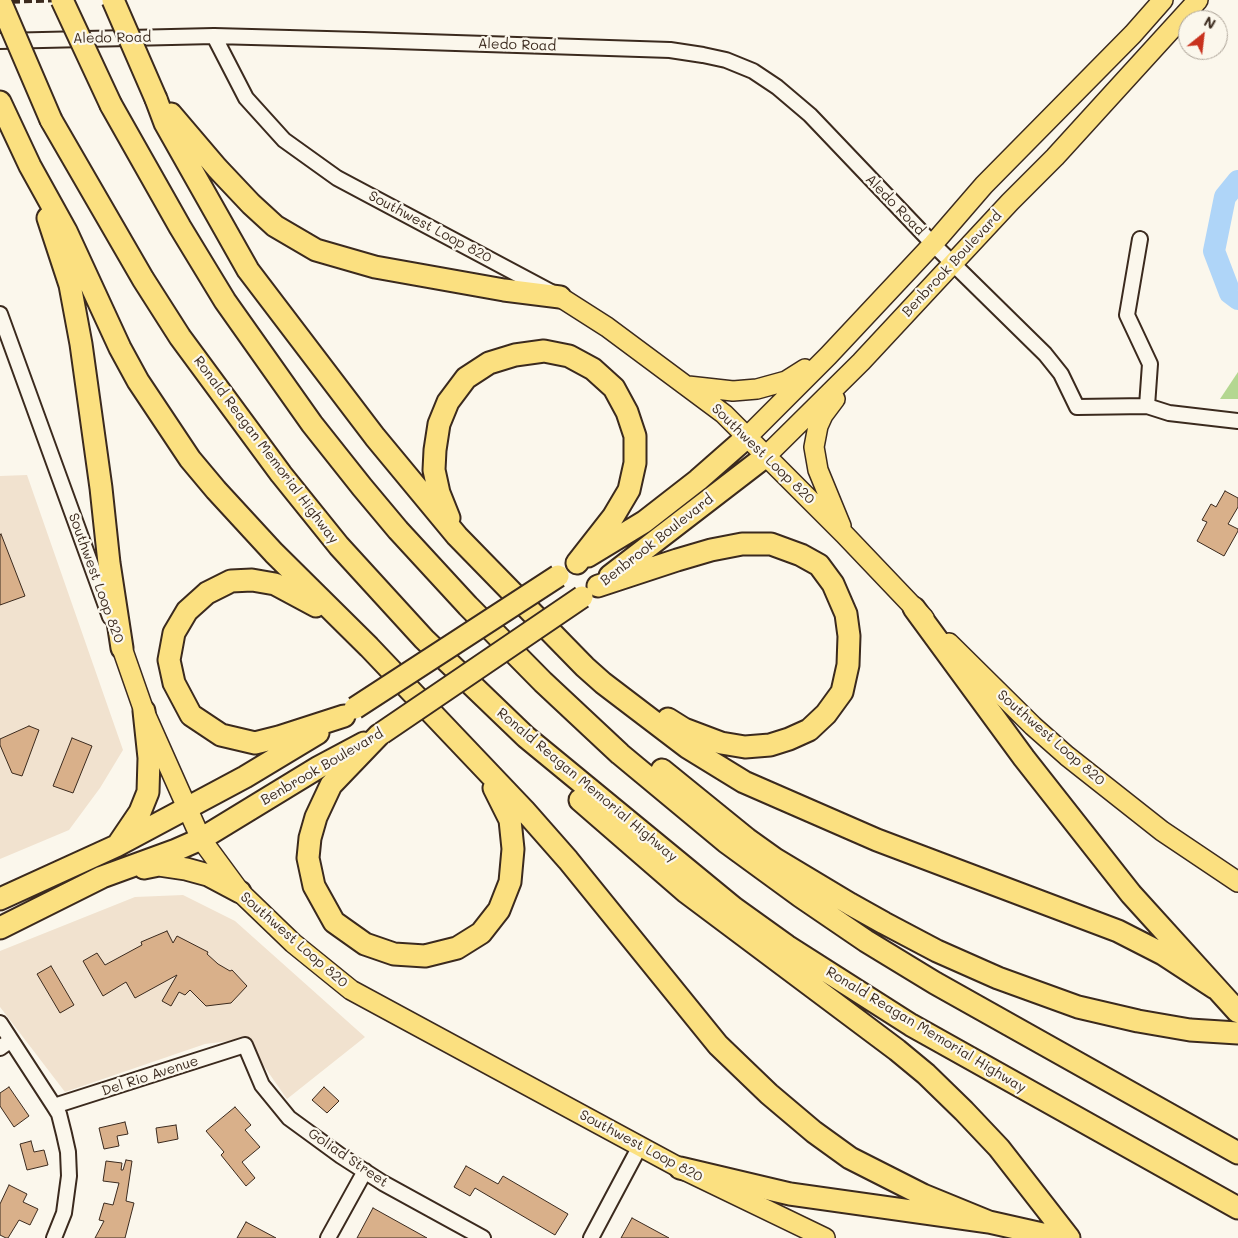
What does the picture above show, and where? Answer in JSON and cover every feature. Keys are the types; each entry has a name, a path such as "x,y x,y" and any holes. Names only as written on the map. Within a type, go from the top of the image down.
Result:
{"highway":[{"name":"Ronald Reagan Memorial Highway","path":"0,0 52,120 154,296 180,337 281,474 339,546 424,639 526,737 734,908 794,951 911,1025 1238,1208"},
{"path":"62,0 111,105 180,228 225,301 284,386 362,487 398,530 542,682 620,754 726,842 800,896 935,983 1238,1153"},
{"path":"113,0 165,123 248,270 390,456 457,536 585,667 687,746 744,782 877,840 1118,931 1163,954 1215,988"},
{"path":"156,99 176,118 217,168 251,204 275,226 316,250 375,267 504,290 560,297"},
{"path":"0,102 30,166 66,230 120,348 138,381 190,459 274,553 369,647 524,810 568,860 718,1045 769,1094 814,1132 850,1158 923,1195 989,1222"},
{"path":"30,166 70,285 81,344 122,648"},
{"path":"457,536 439,493 434,470 439,424 448,402 466,378 489,363 516,355 544,352 569,356 593,369 614,388 627,412 635,436 635,463 629,490 612,517 577,563"},
{"name":"Benbrook Boulevard","path":"0,899 116,846 245,777 350,712 577,563 644,522 698,480 748,437"},
{"name":"Benbrook Boulevard","path":"0,928 102,877 201,839 319,767 380,734 590,591 766,456"},
{"path":"590,591 711,550 742,544 771,544 801,554 819,565 833,584 846,614 849,636 848,665 842,692 826,714 809,730 770,745 745,746 720,743 684,730 630,694 603,682"},
{"path":"337,617 275,584 252,580 231,581 207,592 187,611 174,633 170,660 174,683 191,715 222,735 255,743 279,737 350,712"},
{"path":"914,608 1024,758 1131,894 1238,1012"},
{"path":"116,846 140,812 148,792 149,758 144,711"},
{"path":"380,734 331,785 316,817 310,838 308,858 314,886 334,922 365,944 394,954 425,956 457,948 481,933 499,910 510,882 513,849 510,820 486,772"},
{"path":"526,737 533,760 686,892 897,1050 926,1074 999,1148 1069,1238"},
{"path":"620,754 657,766 747,839 850,904 937,950 998,978 1078,1007 1138,1021 1190,1030 1238,1033"},
{"path":"102,877 159,865 208,875 240,892"},
{"path":"680,1168 790,1194 989,1222 1060,1238"}],"main road":[{"name":"Benbrook Boulevard","path":"748,437 828,356 933,244 984,185 1164,0"},
{"name":"Benbrook Boulevard","path":"766,456 861,362 1010,202 1055,157 1198,0"},
{"name":"Southwest Loop 820","path":"560,297 607,327 724,414 844,534 964,659 1067,756 1162,831 1238,882"},
{"path":"688,386 733,392 764,388 786,381 828,356"},
{"path":"844,534 818,470 814,447 815,437 823,416 861,362"},
{"name":"Southwest Loop 820","path":"122,648 144,711 201,839 240,892 293,943 351,990 680,1168 825,1238"}],"street":[{"name":"Aledo Road","path":"0,41 214,36 670,50 703,54 726,60 753,71 790,96 810,115 933,244 1045,354 1061,374 1077,407 1147,406"},
{"name":"Southwest Loop 820","path":"214,36 246,98 284,140 337,178 560,297"},
{"path":"1140,239 1128,315 1150,364 1147,406 1169,413 1238,421"},
{"name":"Southwest Loop 820","path":"0,314 122,648"},
{"path":"0,1023 6,1044 59,1114 68,1152 69,1176 64,1213 54,1238"},
{"name":"Del Rio Avenue","path":"54,1106 245,1045"},
{"name":"Goliad Street","path":"245,1045 262,1085 289,1118 341,1156 383,1183 483,1238"},
{"path":"591,1238 640,1146"},
{"path":"328,1238 366,1171"}],"shaded area":[{"path":"27,475 123,750 100,788 69,830 0,859 0,476"},
{"path":"183,895 235,921 365,1037 287,1099 245,1039 205,1044 65,1092 0,1007 0,951 135,897"}],"green space":[{"path":"1238,372 1238,399 1220,399"}],"building":[{"path":"1225,491 1238,498 1238,507 1228,524 1238,529 1238,531 1224,556 1197,541 1207,522 1202,520 1211,504 1216,507"},
{"path":"0,535 25,596 0,605"},
{"path":"29,726 39,730 22,776 12,773 0,745 0,739"},
{"path":"72,738 92,746 73,793 53,786"},
{"path":"167,931 173,943 177,936 208,952 207,954 218,964 230,971 232,970 247,986 231,1003 206,1006 190,990 185,995 179,992 171,1006 162,1001 177,975 135,998 126,982 103,996 83,961 97,953 105,965 142,945 141,942"},
{"path":"51,966 74,1005 60,1013 37,974"},
{"path":"9,1087 29,1116 14,1127 0,1106 0,1093"},
{"path":"324,1087 339,1101 327,1113 312,1100"},
{"path":"235,1107 251,1125 245,1130 260,1147 242,1162 255,1178 246,1186 221,1155 224,1152 206,1131"},
{"path":"125,1122 128,1134 117,1136 119,1146 104,1149 99,1128"},
{"path":"176,1125 178,1139 158,1143 156,1128"},
{"path":"31,1141 34,1152 44,1150 48,1165 27,1170 20,1144"},
{"path":"126,1160 132,1161 126,1201 134,1203 125,1238 95,1238 104,1221 99,1220 104,1203 113,1205 119,1183 103,1181 106,1161 122,1163 121,1170 123,1170"},
{"path":"466,1166 498,1184 503,1176 568,1214 555,1235 475,1188 470,1196 454,1187"},
{"path":"9,1185 27,1194 23,1202 38,1209 30,1225 19,1220 8,1238 6,1238 0,1235 0,1204"},
{"path":"373,1208 427,1238 357,1238"},
{"path":"632,1218 669,1238 621,1238"},
{"path":"246,1222 276,1238 237,1238"}],"waterway":[{"path":"1238,181 1225,197 1214,251 1230,293 1238,299"}],"railway":[{"path":"0,2 68,0"}]}
